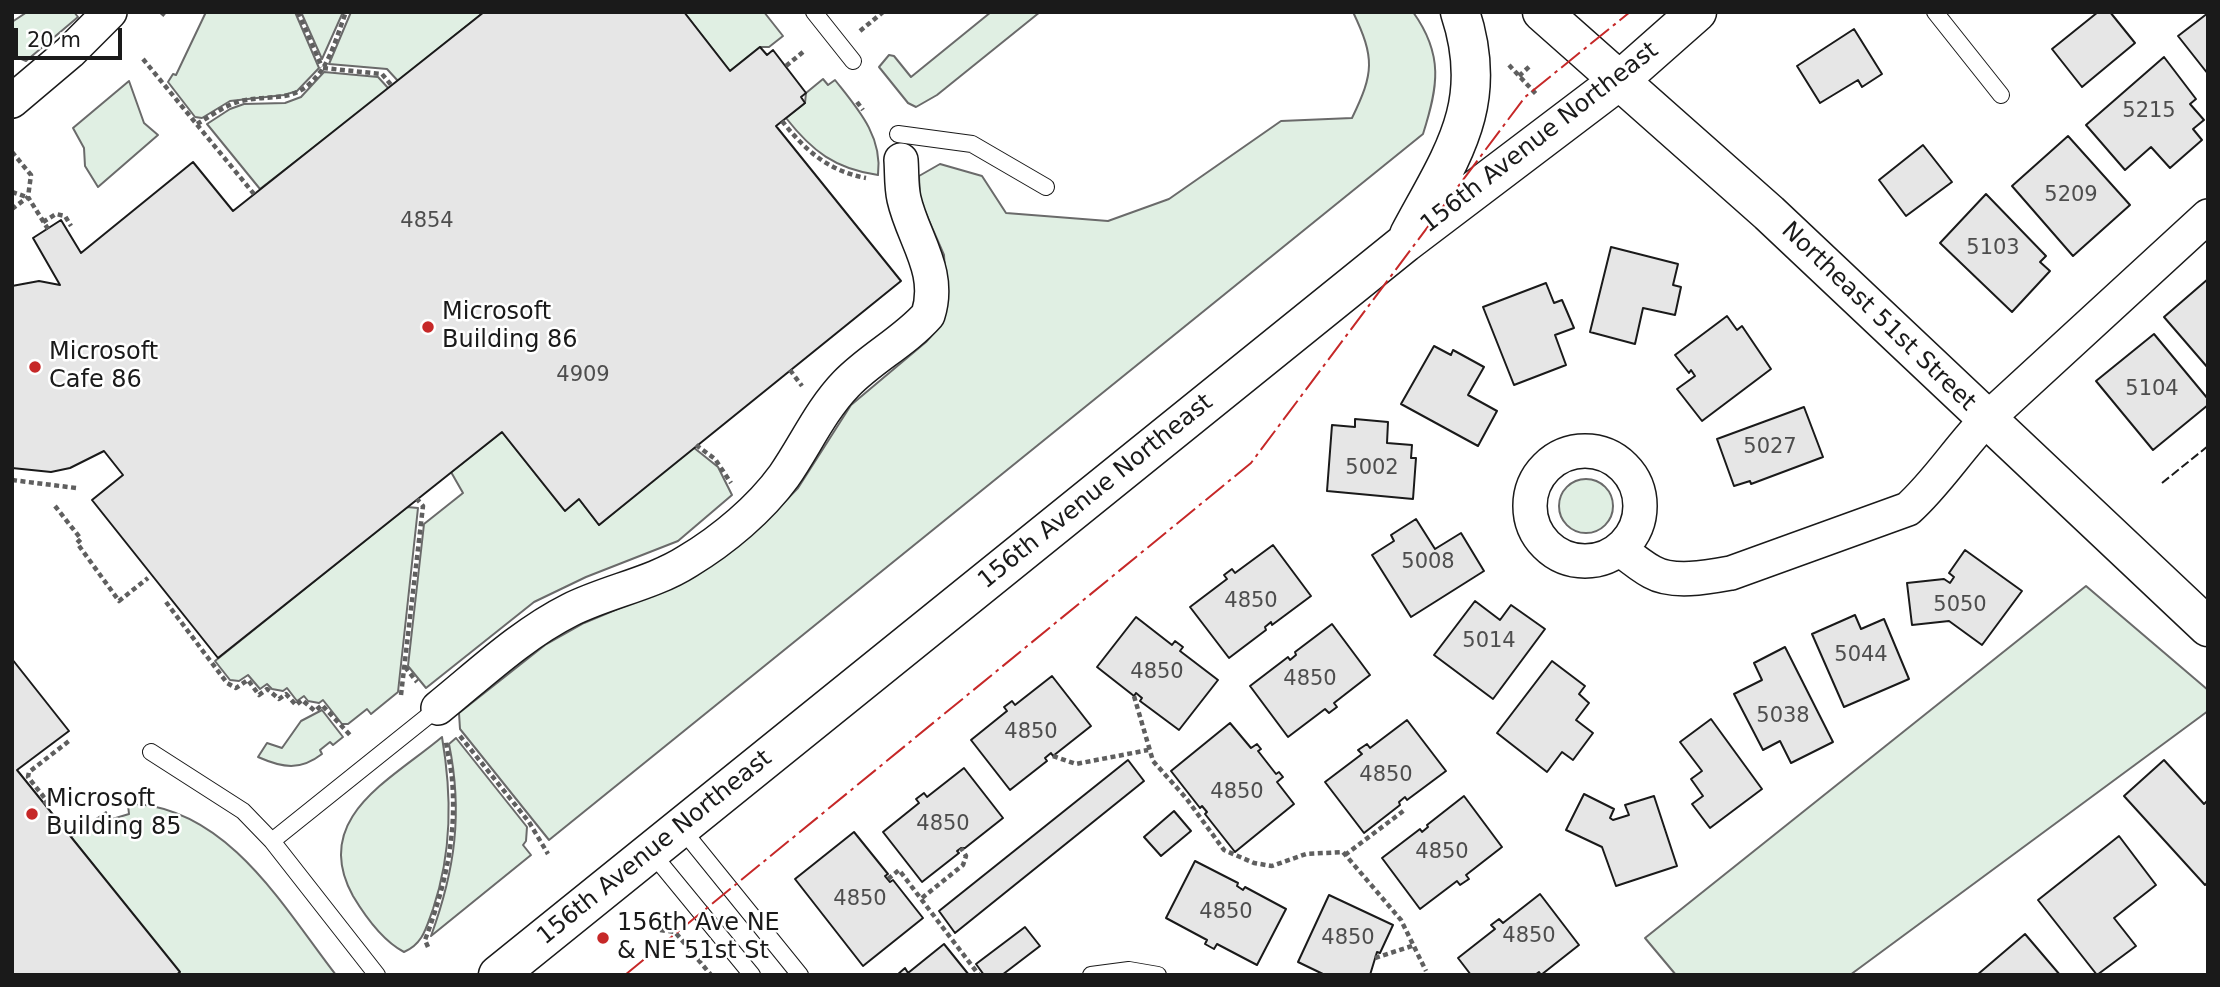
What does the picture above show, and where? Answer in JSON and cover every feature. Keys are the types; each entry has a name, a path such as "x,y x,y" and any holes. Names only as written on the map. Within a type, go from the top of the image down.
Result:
{"main road":[{"path":"1405,243 1466,120 1472,85 1472,59 1460,12"},
{"name":"Northeast 51st Street","path":"1542,12 1777,221 2208,627"},
{"name":"156th Avenue Northeast","path":"498,975 1405,243 1620,80 1697,12"}],"street":[{"path":"12,100 70,52 110,12"},
{"path":"438,708 540,628 595,598 661,575 689,561 735,526 761,503 783,477 830,403 846,384 928,315 932,303 929,266 903,197 899,147"},
{"path":"1620,549 1655,574 1680,578 1731,573 1908,509 1928,491 1966,440 1986,420 2208,216"}],"lane":[{"path":"814,12 853,61"},
{"path":"1935,12 2001,95"},
{"path":"899,147 972,144 1046,187"},
{"path":"272,841 438,708"},
{"path":"151,752 243,811 272,841 377,975"},
{"path":"681,828 800,975"},
{"path":"651,852 752,975"},
{"path":"1091,975 1104,971 1129,970 1158,975"}],"path":[{"path":"161,12 167,17"},
{"path":"298,12 323,68"},
{"path":"197,124 227,106 244,101 284,99 299,93 323,68 346,12"},
{"path":"857,33 883,12"},
{"path":"786,66 803,52"},
{"path":"143,59 254,194"},
{"path":"1530,66 1519,76 1536,94"},
{"path":"323,68 382,74 392,86"},
{"path":"857,102 863,110"},
{"path":"782,121 805,150 833,166 870,178"},
{"path":"12,152 31,175 28,197 48,229"},
{"path":"12,192 28,197"},
{"path":"12,209 28,197"},
{"path":"43,222 56,214 65,216 71,226"},
{"path":"696,445 715,459 735,490"},
{"path":"12,480 76,488"},
{"path":"401,695 423,506 417,499"},
{"path":"55,506 81,539 77,543 119,601 148,578"},
{"path":"166,601 227,683 236,688 247,680 259,695 267,689 279,699 286,694 296,705 303,700 316,710 322,705 350,735"},
{"path":"405,666 417,682"},
{"path":"1134,696 1148,750 1224,850 1254,863 1272,866 1306,854 1329,851 1345,855 1402,920 1426,971"},
{"path":"428,947 425,940 441,897 449,864 454,818 452,778 445,741 451,736 457,732 529,822 535,837 548,854"},
{"path":"44,804 47,801 28,777 29,772 69,741"},
{"path":"1053,756 1076,764 1148,750"},
{"path":"1345,855 1406,809"},
{"path":"922,898 963,865 966,856 961,848"},
{"path":"888,878 899,870 979,975"},
{"path":"660,930 675,932 711,975"},
{"path":"1375,958 1415,945"}],"green space":[{"path":"27,12 74,12 78,17 26,61 12,55 12,22"},
{"path":"206,12 295,12 319,68 297,91 230,101 202,118 195,117 168,82 173,74 176,75"},
{"path":"301,12 343,12 322,59"},
{"path":"351,12 484,12 398,81 387,69 329,64"},
{"path":"684,12 764,12 783,36 769,47 760,47 730,71"},
{"path":"991,12 1040,12 937,95 916,107 908,103 879,67 889,55 894,56 911,77"},
{"path":"1353,12 1413,12 1423,28 1434,57 1435,86 1423,134 549,840 460,729 459,713 545,645 584,623 694,577 758,529 798,488 851,405 926,342 938,328 947,303 944,255 920,200 919,176 940,164 982,176 1006,213 1108,221 1169,199 1281,121 1352,118 1365,89 1369,65 1365,42"},
{"path":"324,72 378,77 389,89 260,189 207,124 230,109 244,104 285,103 301,97"},
{"path":"823,79 828,85 835,80 867,123 876,148 878,175 849,168 826,157 805,140 786,118 805,103 806,93"},
{"path":"129,81 144,123 158,135 98,187 85,166 84,148 73,128"},
{"path":"502,432 564,510 579,499 599,525 693,447 718,467 732,495 678,541 586,577 534,602 426,688 408,666 424,524 463,493 451,472"},
{"path":"1591,479 1601,483 1609,491 1613,506 1609,521 1601,529 1581,533 1571,529 1563,521 1559,501 1563,491 1571,483"},
{"path":"407,507 418,508 398,692 371,714 367,709 348,724 342,724 323,700 319,703 308,701 304,696 297,701 287,688 283,691 272,689 267,684 260,689 248,675 239,681 230,680 215,661"},
{"path":"2086,586 2208,690 2208,711 1850,975 1676,975 1645,938"},
{"path":"322,710 343,737 320,750 322,754 306,763 291,766 275,764 258,757 267,743 282,748 301,721"},
{"path":"442,737 449,802 444,866 426,929 416,945 404,952 382,935 353,896 342,869 342,844 349,823 362,803"},
{"path":"456,738 527,827 523,845 531,855 431,936 446,888 454,841 455,794 449,744"},
{"path":"138,804 171,811 201,825 228,844 275,894 336,975 181,975 71,837 106,812 109,820 129,814 128,805"}],"building":[{"name":"Microsoft Building 86","path":"484,12 684,12 730,71 760,47 767,55 773,50 806,93 801,97 805,103 776,126 901,281 599,525 579,499 565,511 502,432 218,658 92,500 123,475 104,451 70,468 51,472 12,468 12,286 39,281 60,285 33,238 61,220 81,253 193,162 233,211"},
{"path":"2098,12 2110,12 2135,43 2082,87 2052,49"},
{"path":"2208,13 2208,74 2178,36"},
{"path":"1854,29 1882,74 1862,87 1858,80 1820,103 1797,66"},
{"path":"2164,57 2196,99 2190,104 2204,120 2193,129 2202,140 2170,168 2151,147 2125,170 2086,125"},
{"path":"2068,136 2130,205 2073,256 2012,186"},
{"path":"1923,145 1952,182 1906,216 1879,180"},
{"path":"1986,194 2046,256 2040,262 2050,271 2012,312 1940,243"},
{"path":"1611,247 1678,264 1673,285 1681,287 1675,315 1643,308 1635,344 1590,332"},
{"path":"2208,279 2208,368 2164,317"},
{"path":"1546,283 1554,303 1562,300 1574,328 1555,335 1566,365 1514,385 1483,307"},
{"path":"1727,316 1737,330 1742,326 1771,369 1702,421 1677,389 1695,376 1691,370 1689,373 1675,355"},
{"path":"2154,334 2208,399 2208,405 2153,450 2096,381"},
{"path":"1434,346 1451,355 1453,350 1484,367 1468,395 1497,411 1478,446 1401,404"},
{"path":"1804,407 1823,457 1751,484 1750,481 1734,486 1717,439"},
{"path":"1355,419 1388,422 1387,443 1412,445 1411,458 1416,458 1413,499 1327,491 1332,425 1355,427"},
{"path":"1416,519 1435,549 1461,533 1484,571 1411,617 1372,555 1394,541 1391,535"},
{"path":"1273,545 1311,596 1272,625 1271,622 1265,627 1266,630 1229,658 1190,607 1227,579 1224,575 1232,569 1235,573"},
{"path":"1965,550 2022,591 1982,645 1949,621 1912,625 1907,583 1944,579 1950,583 1954,577 1949,573"},
{"path":"1475,601 1500,620 1511,605 1545,629 1493,699 1434,655"},
{"path":"1855,615 1861,629 1884,619 1909,679 1844,707 1812,634"},
{"path":"1136,617 1172,645 1175,641 1183,647 1180,651 1218,680 1179,730 1140,701 1142,698 1136,693 1134,696 1097,667"},
{"path":"1332,624 1370,675 1334,703 1337,707 1329,713 1325,709 1288,737 1250,686 1288,657 1290,660 1296,655 1295,652"},
{"path":"1785,647 1833,742 1791,763 1780,741 1763,750 1734,694 1762,680 1754,663"},
{"name":"Microsoft Building 85","path":"12,659 69,731 17,770 180,972 176,975 12,975"},
{"path":"1552,661 1585,686 1579,694 1589,703 1576,720 1593,733 1573,760 1562,752 1547,772 1497,733"},
{"path":"1052,676 1091,726 1053,756 1051,753 1045,758 1047,761 1010,790 971,740 1007,711 1004,707 1012,701 1015,705"},
{"path":"1711,719 1762,789 1710,828 1692,804 1703,796 1691,779 1702,771 1680,742"},
{"path":"1407,720 1446,771 1407,800 1405,797 1399,802 1400,805 1364,833 1325,782 1362,754 1358,750 1367,744 1370,748"},
{"path":"1230,723 1251,748 1257,744 1261,749 1258,751 1276,774 1279,772 1283,777 1277,782 1294,804 1235,852 1205,814 1207,812 1202,806 1200,808 1171,771"},
{"path":"1128,760 1144,781 955,933 939,911"},
{"path":"2164,760 2204,804 2208,800 2208,882 2205,885 2124,796"},
{"path":"964,768 1003,818 965,848 957,851 959,853 922,882 883,832 919,803 916,799 924,793 927,797"},
{"path":"1584,794 1614,809 1610,818 1613,820 1629,815 1625,805 1654,796 1677,866 1616,886 1602,847 1566,830"},
{"path":"1464,796 1502,847 1466,875 1469,879 1460,885 1457,881 1420,909 1382,858 1420,829 1422,832"},
{"path":"1174,811 1191,831 1161,856 1144,837"},
{"path":"854,832 888,874 885,876 890,882 893,880 923,918 863,966 795,879"},
{"path":"2119,836 2156,885 2114,918 2136,946 2097,975 2038,900"},
{"path":"1195,861 1238,883 1237,886 1243,890 1245,887 1286,909 1257,965 1217,944 1214,949 1205,944 1207,940 1166,918"},
{"path":"1540,894 1579,945 1541,975 1539,972 1535,975 1471,975 1458,958 1495,929 1491,925 1499,919 1503,923"},
{"path":"1329,895 1393,925 1380,953 1377,952 1370,975 1325,975 1298,962"},
{"path":"1025,927 1040,946 1002,975 984,975 976,964"},
{"path":"2025,934 2060,975 1977,975"},
{"path":"944,944 969,975 897,975 905,968 908,973"}],"fence":[{"path":"2162,483 2208,446"}],"power":[{"path":"625,975 1251,463 1525,97 1630,12"}],"place":[{"name":"Microsoft Building 86","path":"428,327"},
{"name":"Microsoft Cafe 86","path":"35,367"},
{"name":"Microsoft Building 85","path":"32,814"},
{"name":"156th Ave NE & NE 51st St","path":"603,938"}]}
